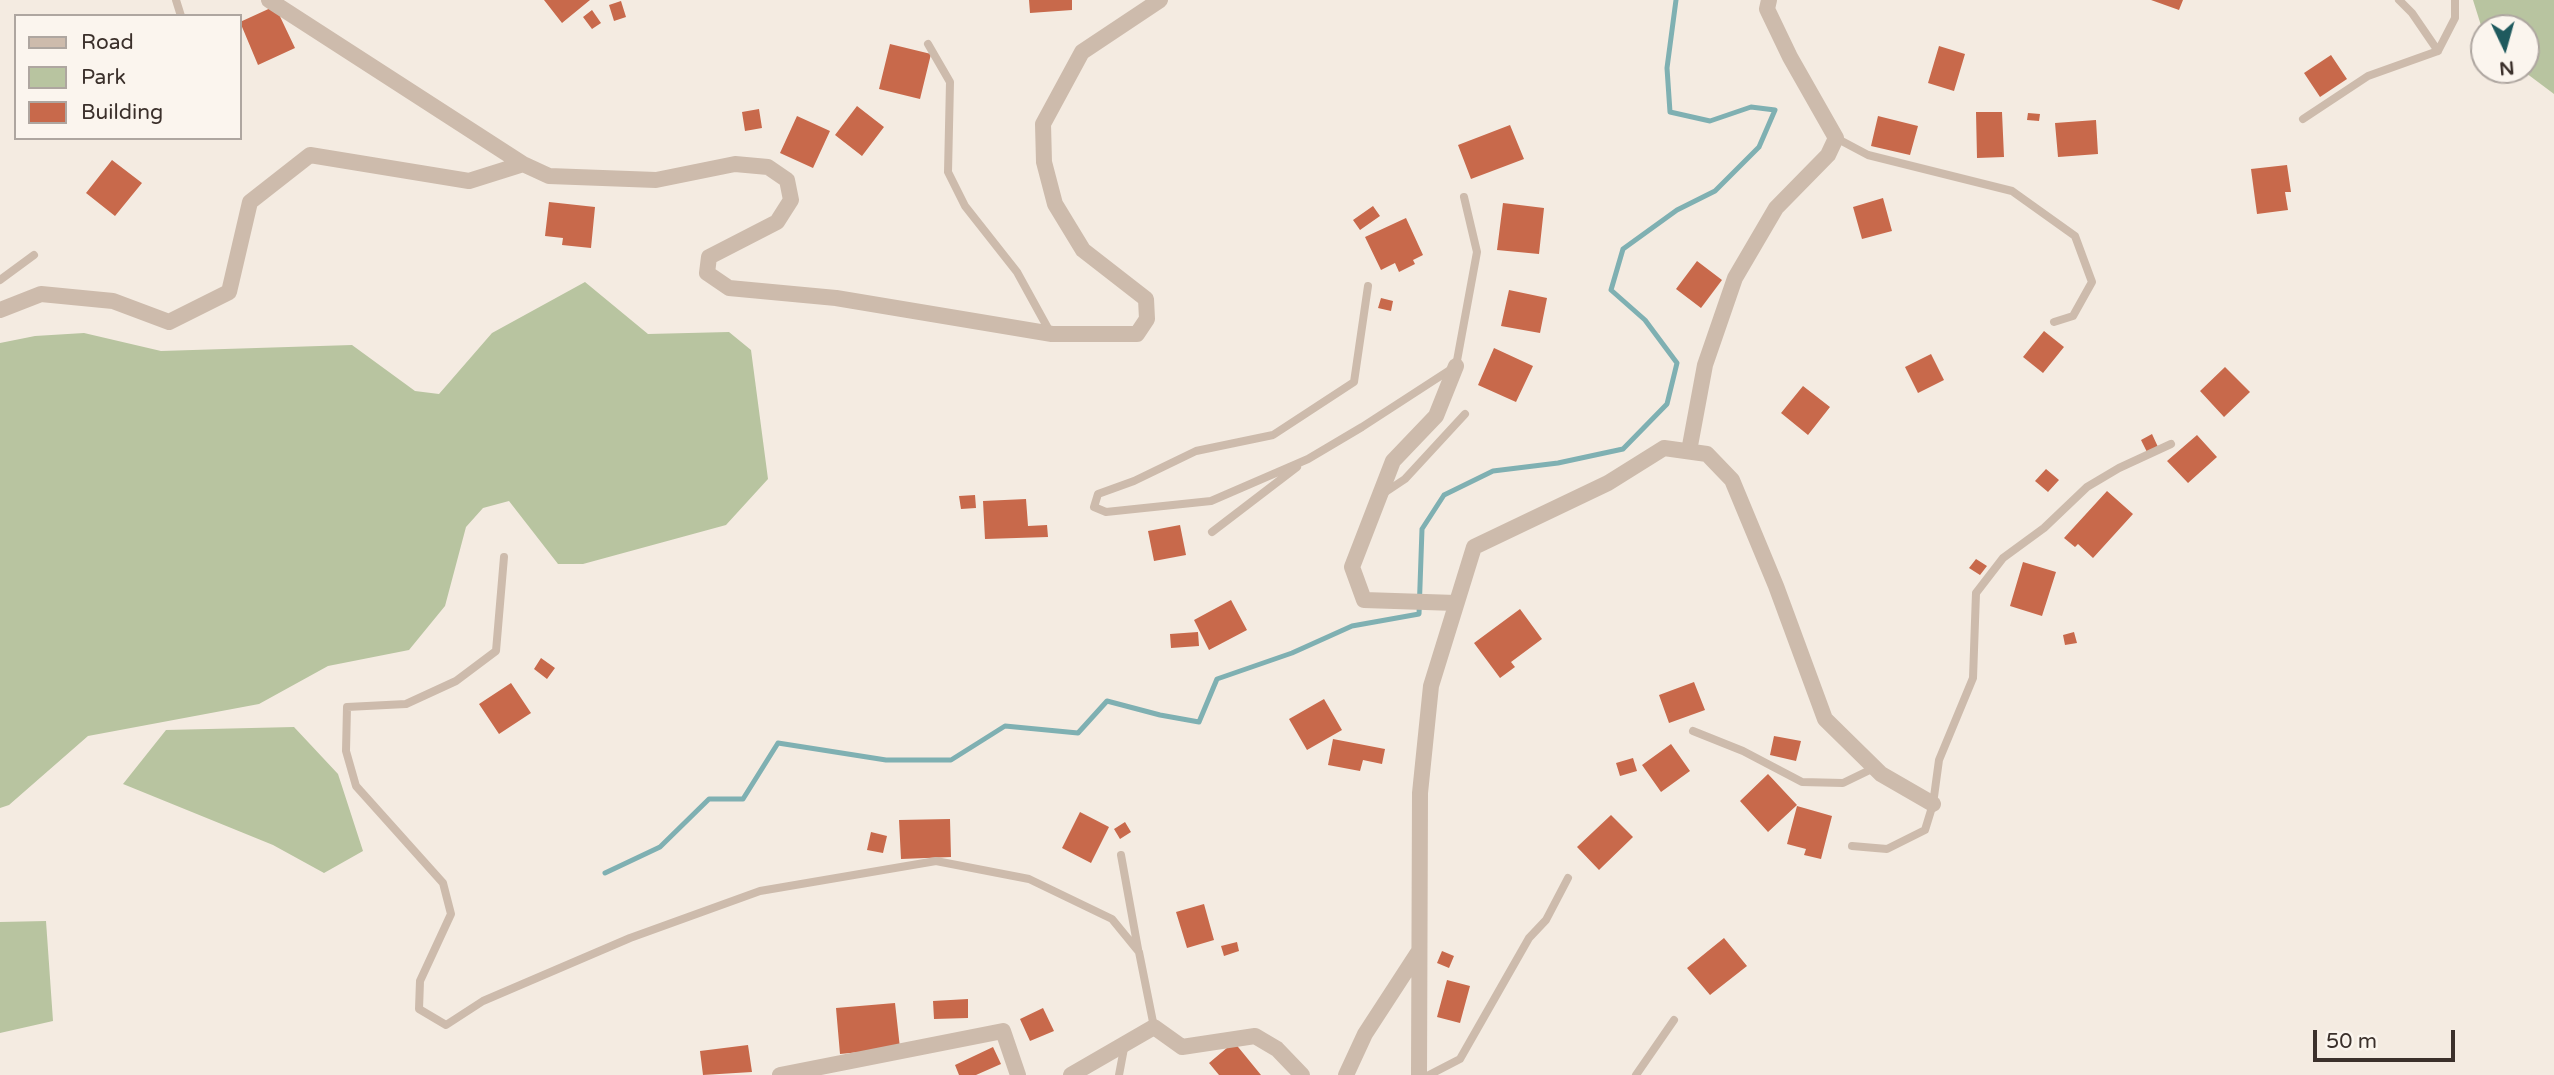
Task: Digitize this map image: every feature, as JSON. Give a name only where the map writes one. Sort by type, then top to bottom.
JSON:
[{"type":"street","points":[[269,0],[523,164],[549,176],[656,180],[735,164],[768,167],[787,180],[792,200],[777,222],[709,257],[707,273],[729,288],[836,298],[1052,334],[1137,334],[1147,319],[1146,299],[1083,250],[1055,205],[1044,162],[1043,124],[1082,52],[1160,0]]},
{"type":"street","points":[[1689,451],[1705,365],[1735,278],[1776,208],[1828,155],[1836,138],[1784,45],[1767,9],[1769,0]]},
{"type":"street","points":[[0,310],[41,295],[113,301],[169,322],[229,292],[250,202],[310,155],[469,181],[523,164]]},
{"type":"street","points":[[1456,366],[1436,416],[1393,461],[1352,567],[1364,600],[1457,603]]},
{"type":"street","points":[[1419,1075],[1421,780],[1431,686],[1474,547],[1608,483],[1664,448],[1707,454],[1732,480],[1776,586],[1825,719],[1881,774],[1933,804]]},
{"type":"street","points":[[1346,1075],[1365,1034],[1419,951]]},
{"type":"street","points":[[1071,1075],[1154,1027],[1182,1047],[1255,1036],[1277,1049],[1302,1075]]},
{"type":"street","points":[[780,1075],[1003,1031],[1018,1075]]},
{"type":"lane","points":[[2399,0],[2412,13],[2438,51]]},
{"type":"lane","points":[[2303,119],[2368,76],[2438,51],[2455,18],[2455,0]]},
{"type":"lane","points":[[928,44],[950,82],[948,172],[965,206],[1017,272],[1052,334]]},
{"type":"lane","points":[[1836,138],[1868,155],[2012,191],[2075,236],[2092,282],[2073,316],[2054,322]]},
{"type":"lane","points":[[1368,286],[1354,382],[1273,435],[1196,451],[1134,481],[1098,494],[1094,507],[1105,512],[1211,501],[1308,459],[1363,427],[1456,366],[1477,252],[1464,197]]},
{"type":"lane","points":[[0,280],[34,255]]},
{"type":"lane","points":[[1378,497],[1405,479],[1465,414]]},
{"type":"lane","points":[[1852,846],[1887,849],[1925,830],[1933,804],[1939,760],[1973,678],[1976,593],[2003,558],[2044,528],[2087,487],[2119,468],[2171,444]]},
{"type":"lane","points":[[1212,533],[1308,459]]},
{"type":"lane","points":[[504,557],[496,651],[456,681],[406,704],[347,707],[346,751],[356,786],[443,883],[451,914],[420,981],[419,1009],[446,1025],[483,1001],[631,938],[760,891],[936,861],[1029,878],[1112,919],[1139,952]]},
{"type":"lane","points":[[1693,731],[1743,751],[1802,782],[1843,783],[1876,767]]},
{"type":"lane","points":[[1121,855],[1154,1027]]},
{"type":"lane","points":[[1430,1075],[1460,1059],[1529,938],[1546,920],[1568,878]]},
{"type":"lane","points":[[1636,1075],[1674,1020]]},
{"type":"lane","points":[[1119,1075],[1125,1043]]},
{"type":"green space","points":[[2473,0],[2554,0],[2554,94],[2540,84],[2540,14],[2477,14]]},
{"type":"green space","points":[[585,282],[648,334],[729,332],[751,350],[768,479],[726,525],[583,564],[558,564],[509,501],[483,508],[466,527],[445,606],[409,650],[328,666],[259,704],[88,736],[9,805],[0,808],[0,343],[35,336],[84,333],[161,351],[352,345],[415,391],[439,394],[492,333]]},
{"type":"green space","points":[[294,727],[338,774],[363,851],[324,873],[273,845],[123,784],[166,730]]},
{"type":"green space","points":[[46,921],[53,1021],[0,1033],[0,922]]},
{"type":"building","points":[[544,0],[590,0],[562,23]]},
{"type":"building","points":[[1029,0],[1072,0],[1072,10],[1030,13]]},
{"type":"building","points":[[2151,0],[2183,0],[2179,10]]},
{"type":"building","points":[[621,1],[626,17],[614,21],[609,5]]},
{"type":"building","points":[[275,6],[295,48],[258,65],[242,21]]},
{"type":"building","points":[[592,10],[601,23],[592,29],[583,17]]},
{"type":"building","points":[[890,44],[931,54],[920,99],[879,89]]},
{"type":"building","points":[[1939,46],[1965,54],[1954,91],[1928,83]]},
{"type":"building","points":[[2331,55],[2347,79],[2320,97],[2304,73]]},
{"type":"building","points":[[857,106],[884,127],[862,156],[835,135]]},
{"type":"building","points":[[759,109],[762,128],[745,131],[742,112]]},
{"type":"building","points":[[1976,112],[2002,112],[2004,157],[1977,158]]},
{"type":"building","points":[[2028,113],[2040,114],[2039,121],[2027,120]]},
{"type":"building","points":[[797,116],[830,131],[813,168],[780,153]]},
{"type":"building","points":[[1878,116],[1918,126],[1910,155],[1871,146]]},
{"type":"building","points":[[2096,120],[2098,154],[2058,157],[2055,123]]},
{"type":"building","points":[[1510,125],[1524,159],[1471,179],[1458,145]]},
{"type":"building","points":[[112,160],[142,183],[115,216],[86,193]]},
{"type":"building","points":[[2287,165],[2291,192],[2285,192],[2288,210],[2257,214],[2251,169]]},
{"type":"building","points":[[1883,198],[1892,231],[1862,239],[1853,207]]},
{"type":"building","points":[[549,202],[595,207],[591,248],[562,245],[563,238],[545,236]]},
{"type":"building","points":[[1503,203],[1544,208],[1539,254],[1497,250]]},
{"type":"building","points":[[1373,206],[1380,216],[1360,230],[1353,220]]},
{"type":"building","points":[[1406,218],[1423,255],[1413,260],[1415,264],[1399,272],[1395,263],[1381,270],[1365,237]]},
{"type":"building","points":[[1697,261],[1722,280],[1701,308],[1676,289]]},
{"type":"building","points":[[1509,290],[1547,298],[1540,333],[1501,326]]},
{"type":"building","points":[[1381,298],[1393,301],[1391,311],[1378,308]]},
{"type":"building","points":[[2044,331],[2064,347],[2043,373],[2023,357]]},
{"type":"building","points":[[1494,348],[1533,366],[1516,402],[1478,385]]},
{"type":"building","points":[[1931,354],[1944,380],[1918,393],[1905,367]]},
{"type":"building","points":[[2225,367],[2250,392],[2224,417],[2200,391]]},
{"type":"building","points":[[1803,386],[1830,407],[1808,435],[1781,413]]},
{"type":"building","points":[[2152,434],[2158,447],[2147,452],[2141,440]]},
{"type":"building","points":[[2197,435],[2217,457],[2188,483],[2167,461]]},
{"type":"building","points":[[2046,469],[2059,480],[2048,492],[2035,481]]},
{"type":"building","points":[[2107,491],[2133,514],[2093,558],[2078,544],[2075,547],[2064,538]]},
{"type":"building","points":[[975,495],[976,508],[961,509],[959,496]]},
{"type":"building","points":[[1026,499],[1028,526],[1047,525],[1048,537],[985,539],[983,501]]},
{"type":"building","points":[[1180,525],[1186,555],[1154,561],[1148,531]]},
{"type":"building","points":[[1976,559],[1987,566],[1980,575],[1969,568]]},
{"type":"building","points":[[2023,562],[2056,572],[2042,616],[2010,606]]},
{"type":"building","points":[[1231,600],[1247,630],[1209,650],[1194,620]]},
{"type":"building","points":[[1520,609],[1542,639],[1511,662],[1515,667],[1500,678],[1474,643]]},
{"type":"building","points":[[1198,632],[1199,646],[1171,648],[1170,634]]},
{"type":"building","points":[[2074,632],[2077,643],[2065,645],[2063,635]]},
{"type":"building","points":[[541,658],[555,668],[547,679],[534,669]]},
{"type":"building","points":[[1694,682],[1705,710],[1669,723],[1659,695]]},
{"type":"building","points":[[511,683],[531,713],[499,734],[479,704]]},
{"type":"building","points":[[1324,699],[1342,730],[1307,750],[1289,719]]},
{"type":"building","points":[[1774,736],[1801,741],[1796,761],[1770,755]]},
{"type":"building","points":[[1333,739],[1385,749],[1382,764],[1363,760],[1360,771],[1328,765]]},
{"type":"building","points":[[1671,744],[1690,771],[1661,792],[1642,765]]},
{"type":"building","points":[[1633,758],[1637,771],[1620,776],[1616,763]]},
{"type":"building","points":[[1768,774],[1797,805],[1768,832],[1740,801]]},
{"type":"building","points":[[1797,806],[1832,816],[1821,859],[1804,855],[1806,849],[1787,844]]},
{"type":"building","points":[[1080,812],[1109,827],[1091,863],[1062,848]]},
{"type":"building","points":[[1611,815],[1633,837],[1599,870],[1577,847]]},
{"type":"building","points":[[950,819],[951,857],[901,859],[899,820]]},
{"type":"building","points":[[1125,822],[1131,832],[1120,839],[1114,829]]},
{"type":"building","points":[[871,832],[887,836],[883,853],[867,850]]},
{"type":"building","points":[[1204,904],[1214,940],[1187,948],[1176,912]]},
{"type":"building","points":[[1724,938],[1747,966],[1710,995],[1687,968]]},
{"type":"building","points":[[1237,942],[1239,951],[1224,956],[1221,946]]},
{"type":"building","points":[[1442,951],[1454,956],[1449,968],[1437,963]]},
{"type":"building","points":[[1447,980],[1470,986],[1460,1023],[1437,1017]]},
{"type":"building","points":[[968,999],[968,1018],[934,1019],[933,1001]]},
{"type":"building","points":[[895,1003],[900,1048],[840,1054],[836,1008]]},
{"type":"building","points":[[1043,1008],[1054,1031],[1030,1041],[1020,1019]]},
{"type":"building","points":[[1234,1042],[1261,1075],[1219,1075],[1209,1063]]},
{"type":"building","points":[[748,1045],[752,1072],[703,1075],[700,1051]]},
{"type":"building","points":[[993,1047],[1001,1064],[976,1075],[959,1075],[955,1065]]},
{"type":"waterway","points":[[605,873],[660,847],[709,799],[743,799],[778,743],[886,760],[951,760],[1005,726],[1078,733],[1107,701],[1199,722],[1217,679],[1292,653],[1352,626],[1419,614],[1422,529],[1444,495],[1493,471],[1558,463],[1623,449],[1667,404],[1677,363],[1645,320],[1611,290],[1623,249],[1677,210],[1715,191],[1759,147],[1775,110],[1751,107],[1710,121],[1670,112],[1667,68],[1676,0]]}]
